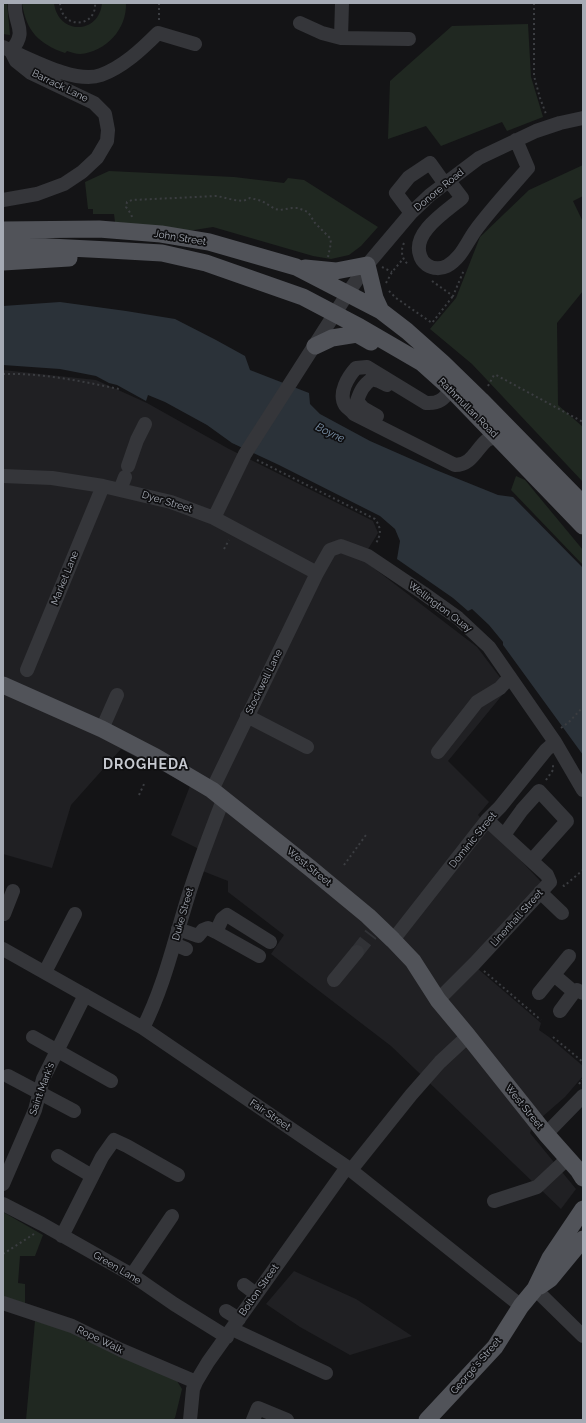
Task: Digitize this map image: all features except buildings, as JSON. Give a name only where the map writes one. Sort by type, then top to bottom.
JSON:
[{"type":"main road","name":"John Street","points":[[3,230],[99,229],[161,234],[209,242],[296,267],[348,294]]},
{"type":"main road","name":"John Street","points":[[3,247],[30,246],[162,253],[206,263],[253,278],[303,297],[336,313]]},
{"type":"main road","points":[[3,262],[96,256],[109,250]]},
{"type":"main road","points":[[296,267],[336,271],[374,266],[375,298],[381,312]]},
{"type":"main road","name":"Rathmullan Road","points":[[348,294],[381,312],[408,331],[443,363],[583,504]]},
{"type":"main road","name":"Rathmullan Road","points":[[336,313],[422,363],[451,389],[583,526]]},
{"type":"main road","points":[[315,346],[332,338],[357,334],[402,361],[422,363]]},
{"type":"main road","name":"West Street","points":[[3,685],[102,729],[156,757],[218,795],[310,868],[375,930],[393,940],[413,961],[438,1000],[583,1178]]},
{"type":"main road","name":"George's Street","points":[[427,1420],[495,1346],[521,1306],[534,1290],[550,1258],[583,1209]]},
{"type":"main road","name":"George's Street","points":[[534,1290],[550,1279],[583,1238]]},
{"type":"street","points":[[7,49],[19,42],[20,30],[14,9],[15,3]]},
{"type":"street","points":[[341,38],[342,3]]},
{"type":"street","points":[[300,23],[322,33],[341,38],[409,39]]},
{"type":"street","points":[[7,49],[68,74],[88,77],[101,75],[118,66],[141,49],[158,33],[195,44]]},
{"type":"street","name":"Barrack Lane","points":[[3,200],[37,194],[64,184],[82,172],[97,158],[107,141],[108,130],[104,114],[94,103],[32,73],[16,61],[7,49]]},
{"type":"street","name":"Donore Road","points":[[214,518],[237,476],[246,452],[296,374],[348,294],[374,266],[411,213],[447,182],[479,158],[516,140],[552,126],[583,118]]},
{"type":"street","points":[[411,213],[396,193],[409,177],[430,163],[462,198],[434,221],[420,238],[418,251],[421,260],[431,267],[438,269],[445,267],[456,260],[475,231],[528,168],[516,140]]},
{"type":"street","points":[[426,403],[366,367],[356,368],[349,375],[342,392],[345,405],[354,414],[455,465],[467,463],[488,440],[496,436]]},
{"type":"street","points":[[416,445],[398,428],[363,408],[358,401],[359,393],[362,388],[372,379],[379,381],[412,400],[434,404],[440,402],[451,389]]},
{"type":"street","points":[[124,477],[137,440],[145,424]]},
{"type":"street","name":"Dyer Street","points":[[3,476],[52,478],[104,486],[124,477],[171,502],[214,518],[317,573]]},
{"type":"street","name":"Market Lane","points":[[27,670],[104,486]]},
{"type":"street","name":"Wellington Quay","points":[[317,573],[330,550],[341,546],[368,556],[458,618],[489,647],[555,742],[583,790]]},
{"type":"street","name":"Stockwell Lane","points":[[218,795],[247,716],[317,573]]},
{"type":"street","points":[[438,752],[477,702],[500,688],[510,677]]},
{"type":"street","points":[[102,729],[117,695]]},
{"type":"street","points":[[247,716],[307,747]]},
{"type":"street","name":"Dominic Street","points":[[393,940],[487,820],[500,807],[546,750],[555,742]]},
{"type":"street","points":[[504,835],[522,810],[539,791],[567,821],[532,860]]},
{"type":"street","name":"Duke Street","points":[[143,1028],[161,992],[180,947],[178,929],[218,795]]},
{"type":"street","name":"Linenhall Street","points":[[438,1000],[475,963],[550,882],[548,875],[487,820]]},
{"type":"street","points":[[4,914],[13,891]]},
{"type":"street","points":[[540,892],[562,913]]},
{"type":"street","points":[[45,972],[75,914]]},
{"type":"street","points":[[216,932],[222,919],[227,915],[270,942]]},
{"type":"street","points":[[178,929],[198,936],[203,930],[208,928],[259,956]]},
{"type":"street","name":"Fair Street","points":[[3,949],[143,1028],[349,1169],[521,1306]]},
{"type":"street","points":[[334,980],[357,952]]},
{"type":"street","points":[[539,993],[569,956]]},
{"type":"street","points":[[554,975],[579,992],[560,1011]]},
{"type":"street","name":"Saint Mark's","points":[[3,1184],[35,1110],[43,1079],[85,995]]},
{"type":"street","name":"Bolton Street","points":[[190,1420],[193,1390],[196,1382],[208,1362],[256,1294],[349,1169],[435,1068],[468,1036]]},
{"type":"street","points":[[33,1037],[111,1081]]},
{"type":"street","points":[[8,1076],[74,1111]]},
{"type":"street","points":[[546,1134],[583,1096]]},
{"type":"street","points":[[62,1236],[102,1157],[114,1140],[178,1175]]},
{"type":"street","points":[[58,1156],[92,1176]]},
{"type":"street","points":[[494,1201],[537,1187],[568,1158]]},
{"type":"street","name":"Green Lane","points":[[3,1204],[42,1224],[132,1275],[174,1304],[232,1328]]},
{"type":"street","points":[[132,1275],[172,1216]]},
{"type":"street","points":[[244,1285],[256,1294]]},
{"type":"street","points":[[534,1290],[583,1336]]},
{"type":"street","name":"Rope Walk","points":[[3,1303],[72,1326],[128,1353],[196,1382]]},
{"type":"street","points":[[226,1311],[232,1328],[326,1373]]},
{"type":"street","points":[[253,1420],[258,1408],[286,1420]]},
{"type":"path","points":[[60,3],[61,11],[64,16],[68,20],[76,23],[84,22],[92,16],[95,3]]},
{"type":"path","points":[[158,33],[159,3]]},
{"type":"path","points":[[534,3],[534,76],[540,98],[552,126]]},
{"type":"path","points":[[129,219],[132,217],[126,207],[127,202],[141,198],[217,196],[234,200],[243,200],[250,198],[262,200],[275,209],[280,210],[298,208],[308,212],[315,223],[330,238],[331,243],[326,270]]},
{"type":"path","points":[[406,239],[402,246],[403,258],[410,266]]},
{"type":"path","points":[[403,258],[392,272],[386,283],[391,294],[432,324],[453,296],[465,269]]},
{"type":"path","points":[[374,266],[392,272]]},
{"type":"path","points":[[427,278],[453,296]]},
{"type":"path","points":[[3,374],[64,378],[119,389]]},
{"type":"path","points":[[489,384],[494,375],[496,375],[583,422]]},
{"type":"path","points":[[246,452],[375,519],[380,526],[380,536],[368,556]]},
{"type":"path","points":[[569,722],[583,706]]},
{"type":"path","points":[[139,794],[145,782]]},
{"type":"path","points":[[344,865],[366,835]]},
{"type":"path","points":[[550,882],[564,886],[583,870]]},
{"type":"path","points":[[475,963],[541,1020]]},
{"type":"path","points":[[553,1037],[583,1062]]},
{"type":"path","points":[[3,1254],[36,1232],[42,1224]]},
{"type":"shaded area","points":[[3,3],[7,3],[10,35],[3,34]]},
{"type":"shaded area","points":[[22,3],[54,3],[57,14],[63,21],[70,26],[78,27],[87,26],[94,21],[99,14],[102,3],[126,3],[123,22],[113,38],[98,49],[80,54],[67,51],[65,53],[41,41],[35,35],[27,21]]},
{"type":"shaded area","points":[[528,24],[531,77],[543,117],[507,131],[502,122],[441,146],[426,126],[388,139],[390,81],[452,26]]},
{"type":"shaded area","points":[[583,165],[583,196],[573,201],[583,222],[583,291],[557,323],[558,405],[583,427],[583,482],[472,364],[430,329],[456,298],[480,237],[529,190]]},
{"type":"shaded area","points":[[109,171],[234,177],[284,183],[288,178],[304,180],[378,227],[361,246],[349,255],[331,259],[313,256],[213,227],[188,231],[115,222],[114,214],[93,214],[93,209],[88,209],[85,182]]},
{"type":"shaded area","points":[[3,370],[96,380],[147,403],[229,449],[373,521],[378,533],[362,559],[477,647],[508,688],[448,761],[489,802],[478,815],[543,884],[470,962],[541,1023],[539,1030],[583,1066],[583,1076],[565,1097],[534,1124],[530,1133],[576,1189],[561,1209],[391,1046],[271,954],[284,935],[228,892],[228,881],[200,870],[205,852],[171,835],[190,786],[121,749],[71,805],[52,868],[3,854]]},
{"type":"shaded area","points":[[516,476],[525,480],[583,550],[583,565],[511,490]]},
{"type":"shaded area","points":[[3,1212],[43,1235],[35,1256],[20,1256],[18,1283],[25,1284],[25,1306],[3,1301]]},
{"type":"shaded area","points":[[294,1271],[356,1299],[412,1336],[350,1355],[300,1327],[266,1304]]},
{"type":"shaded area","points":[[35,1321],[70,1331],[177,1381],[182,1389],[175,1418],[172,1420],[26,1420]]},
{"type":"water","name":"Boyne","points":[[60,302],[175,319],[245,356],[250,370],[309,393],[310,404],[320,414],[370,441],[498,495],[513,497],[583,568],[583,755],[503,645],[503,642],[489,625],[472,609],[468,611],[453,598],[397,559],[400,541],[395,529],[380,516],[232,443],[207,425],[165,402],[148,395],[146,401],[117,385],[109,383],[96,376],[60,369],[3,365],[3,306]]},
{"type":"tunnel","points":[[357,952],[371,934]]},
{"type":"district","name":"DROGHEDA","points":[[146,765]]}]
